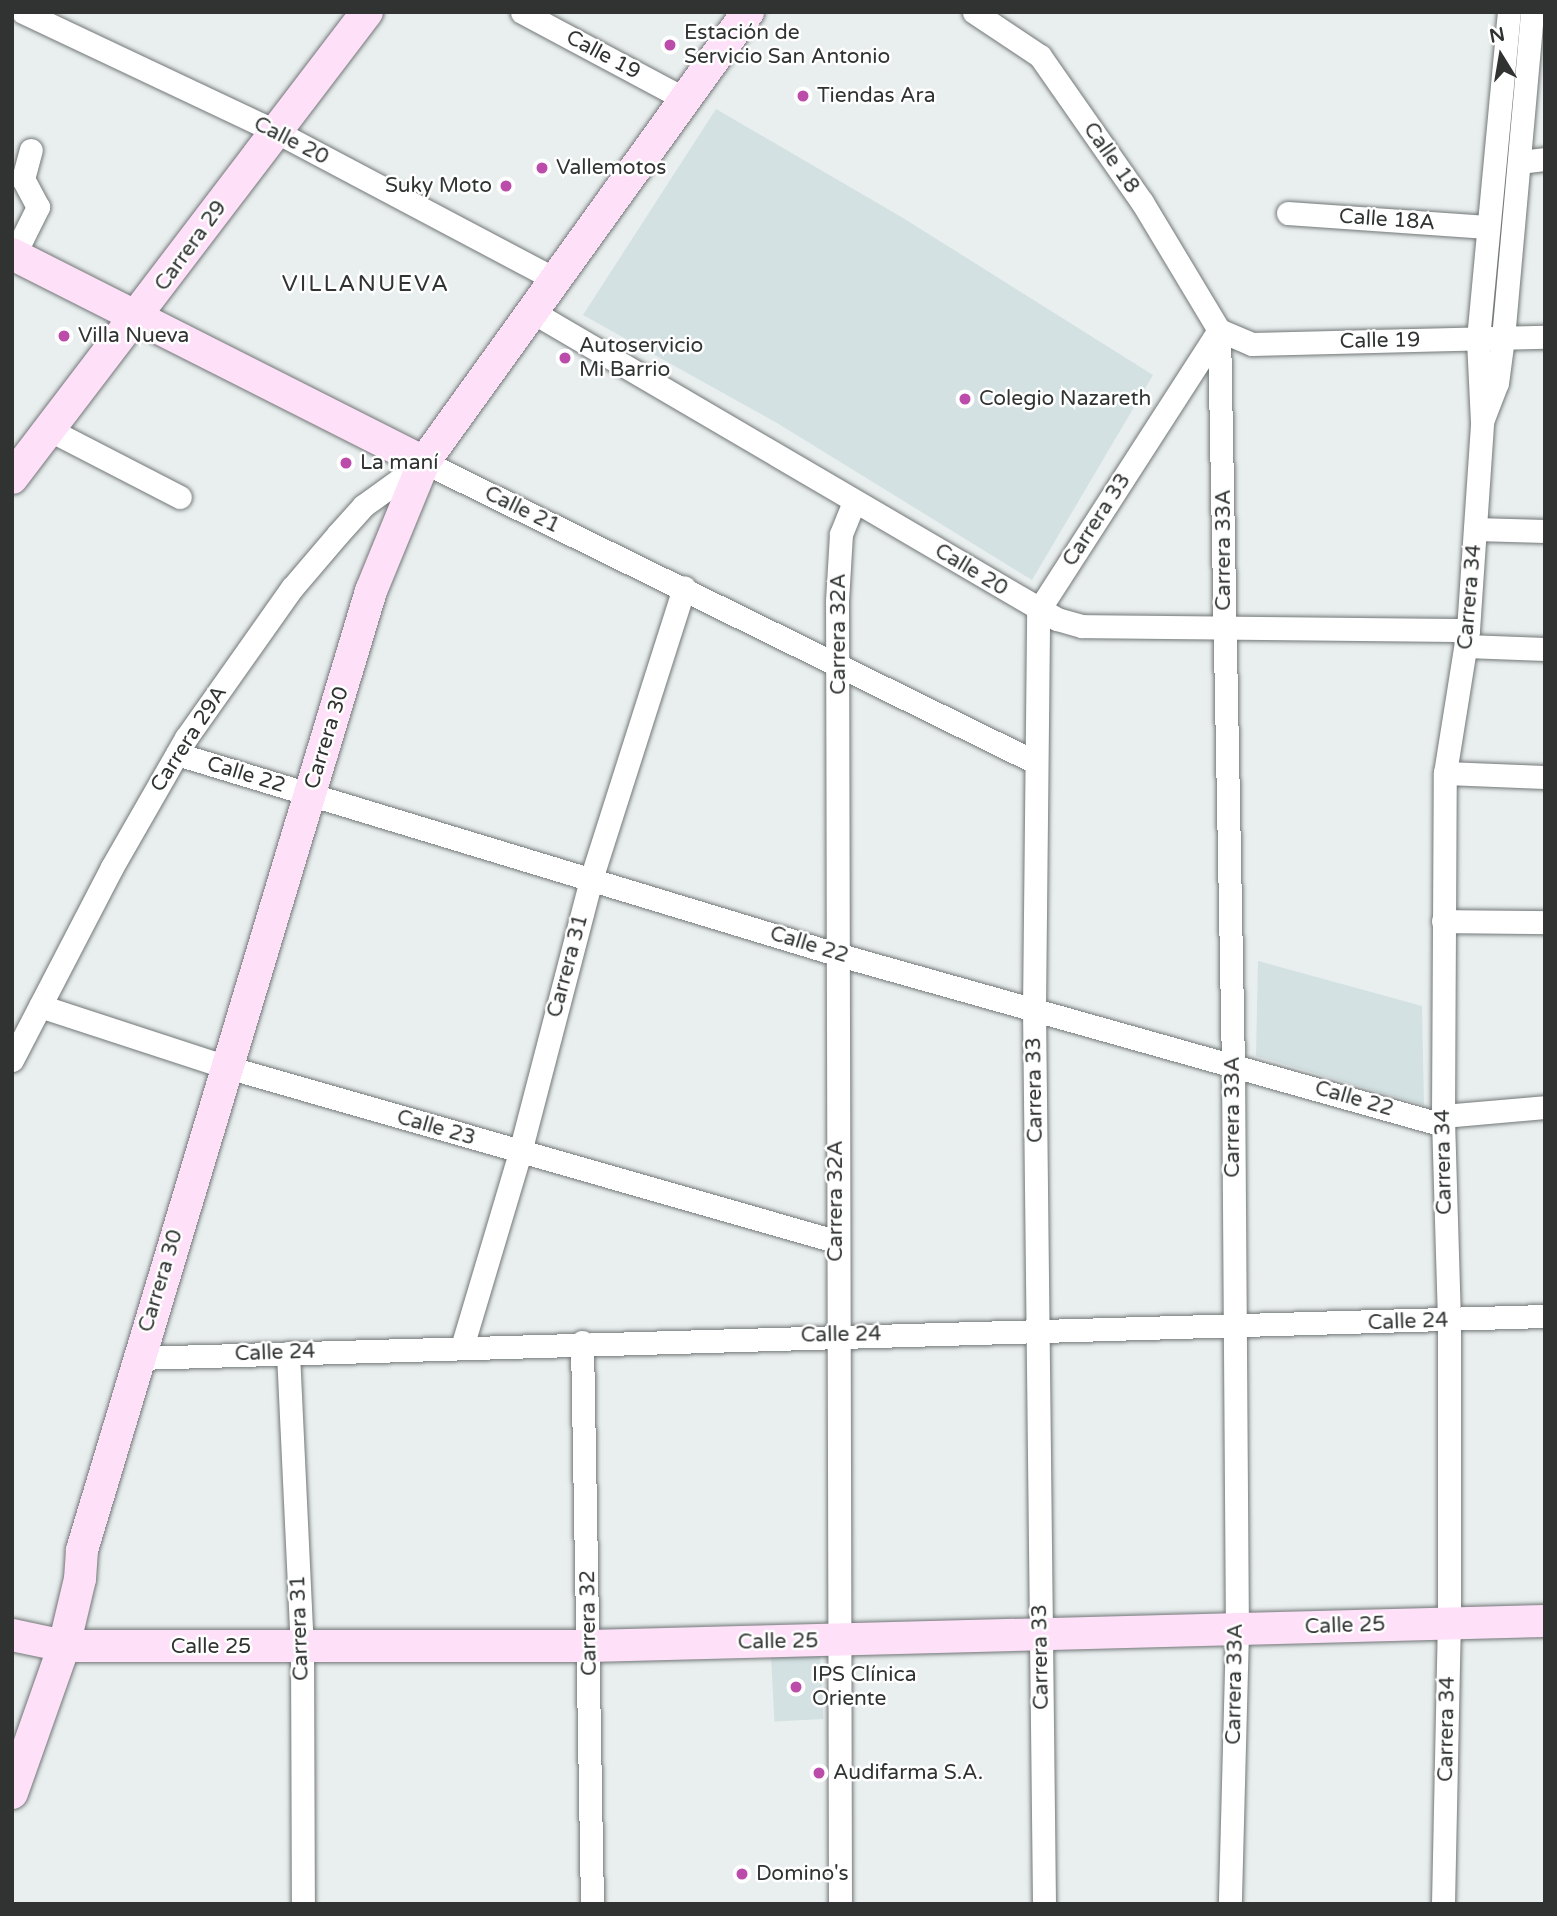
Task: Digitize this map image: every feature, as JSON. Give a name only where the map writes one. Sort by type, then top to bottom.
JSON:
[{"type":"main road","name":"Carrera 29","points":[[12,478],[137,319],[275,131],[367,12]]},
{"type":"main road","name":"Carrera 30","points":[[12,1728],[54,1644],[80,1579],[82,1550],[138,1357],[371,591],[424,462],[748,12]]},
{"type":"main road","name":"Calle 21","points":[[13,255],[424,462]]},
{"type":"main road","name":"Calle 25","points":[[12,1635],[54,1644],[590,1646],[1041,1637],[1545,1621]]},
{"type":"main road","name":"Carrera 30","points":[[12,1793],[54,1644]]},
{"type":"street","name":"Calle 19","points":[[522,12],[685,99]]},
{"type":"street","name":"Calle 18","points":[[974,12],[1040,57],[1142,202],[1219,330]]},
{"type":"street","name":"Carrera 34","points":[[1443,1904],[1449,1622],[1449,1321],[1443,1121],[1445,773],[1467,638],[1482,422],[1478,339],[1509,12]]},
{"type":"street","name":"Carrera 34","points":[[1482,422],[1497,383],[1503,338],[1532,12]]},
{"type":"street","name":"Calle 20","points":[[35,15],[275,131],[554,279]]},
{"type":"street","points":[[13,255],[38,207],[23,179],[31,150]]},
{"type":"street","points":[[1520,162],[1545,159]]},
{"type":"street","name":"Calle 18A","points":[[1288,213],[1487,227]]},
{"type":"street","name":"Calle 20","points":[[531,311],[1038,611],[1082,626],[1224,625],[1467,638],[1545,649]]},
{"type":"street","name":"Calle 19","points":[[1219,330],[1252,344],[1545,337]]},
{"type":"street","name":"Carrera 33","points":[[1044,1904],[1034,1010],[1033,761],[1038,611],[1219,330]]},
{"type":"street","name":"Carrera 33A","points":[[1219,330],[1233,1064],[1237,1631],[1230,1904]]},
{"type":"street","points":[[50,430],[180,497]]},
{"type":"street","name":"Calle 21","points":[[424,462],[684,587],[839,670],[1033,761]]},
{"type":"street","name":"Carrera 29A","points":[[12,1060],[177,754],[315,561],[363,506],[424,462]]},
{"type":"street","name":"Carrera 32A","points":[[840,1904],[835,1241],[839,670],[837,601],[841,534],[854,500]]},
{"type":"street","points":[[1475,529],[1545,531]]},
{"type":"street","name":"Carrera 31","points":[[462,1347],[520,1153],[592,876],[684,587]]},
{"type":"street","name":"Calle 22","points":[[177,754],[310,796],[592,876],[836,954],[1443,1121],[1545,1107]]},
{"type":"street","points":[[1445,773],[1545,777]]},
{"type":"street","points":[[1443,921],[1545,922]]},
{"type":"street","name":"Calle 23","points":[[40,1006],[227,1067],[835,1241]]},
{"type":"street","name":"Calle 24","points":[[138,1357],[837,1335],[1234,1328],[1545,1316]]},
{"type":"street","name":"Carrera 32","points":[[582,1342],[590,1646],[592,1904]]},
{"type":"street","name":"Carrera 31","points":[[288,1353],[302,1647],[303,1904]]},
{"type":"shaded area","points":[[716,109],[903,218],[1153,375],[1032,580],[777,423],[583,315]]},
{"type":"shaded area","points":[[1258,961],[1422,1006],[1424,1105],[1256,1056]]},
{"type":"shaded area","name":"IPS Clínica Oriente","points":[[820,1654],[823,1719],[774,1721],[771,1657]]},
{"type":"place","name":"Estación de Servicio San Antonio","points":[[670,45]]},
{"type":"place","name":"Tiendas Ara","points":[[803,96]]},
{"type":"place","name":"Vallemotos","points":[[542,168]]},
{"type":"place","name":"Suky Moto","points":[[506,186]]},
{"type":"place","name":"Villa Nueva","points":[[64,336]]},
{"type":"place","name":"Autoservicio Mi Barrio","points":[[565,358]]},
{"type":"place","name":"Colegio Nazareth","points":[[965,399]]},
{"type":"place","name":"La maní","points":[[346,463]]},
{"type":"place","name":"IPS Clínica Oriente","points":[[796,1687]]},
{"type":"place","name":"Audifarma S.A.","points":[[819,1773]]},
{"type":"place","name":"Domino's","points":[[742,1874]]},
{"type":"district","name":"VILLANUEVA","points":[[366,284]]}]
